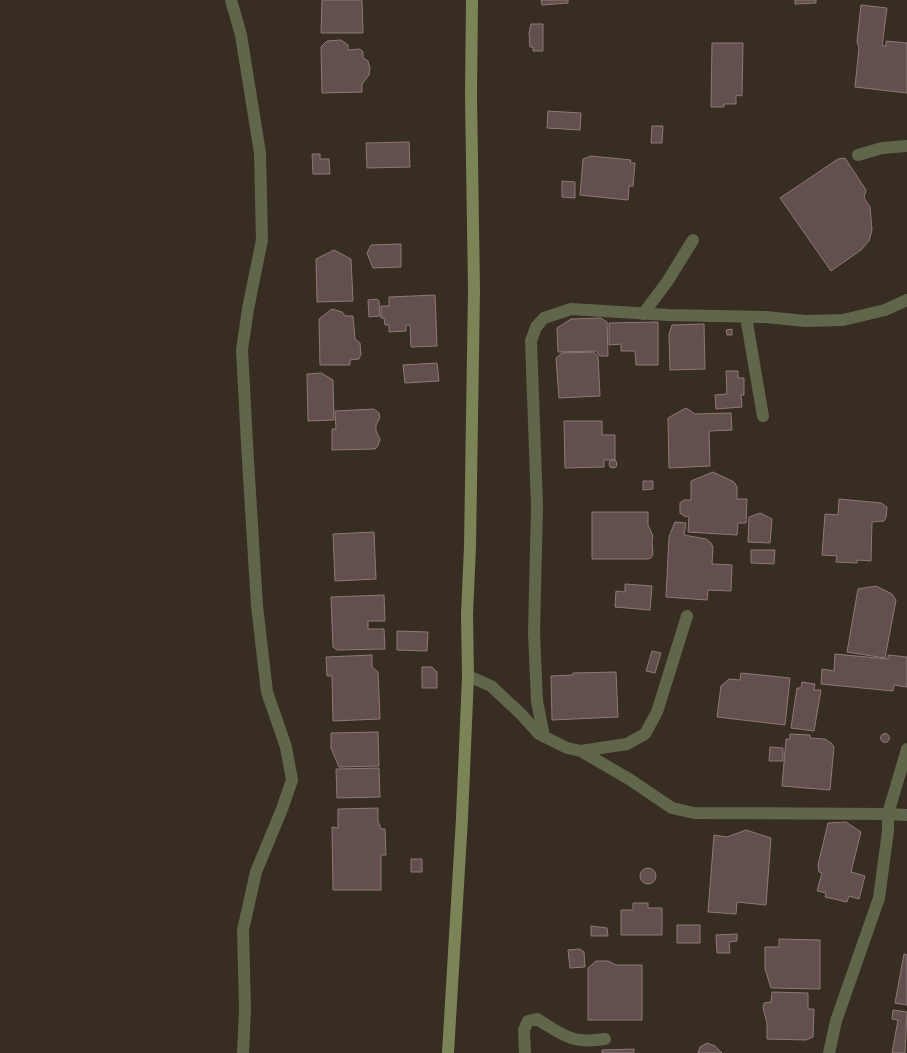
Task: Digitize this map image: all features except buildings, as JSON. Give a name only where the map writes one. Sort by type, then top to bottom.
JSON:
[{"type":"main road","points":[[448,1053],[462,818],[468,676],[467,614],[470,547],[474,290],[471,96],[472,0]]},
{"type":"street","points":[[231,0],[241,35],[260,153],[262,240],[242,350],[257,606],[267,692],[286,747],[292,780],[256,872],[243,930],[245,1010],[243,1053]]},
{"type":"street","points":[[858,155],[882,148],[907,146]]},
{"type":"street","points":[[644,314],[694,240]]},
{"type":"street","points":[[544,736],[537,701],[534,633],[537,506],[531,341],[536,327],[544,318],[571,309],[805,321],[843,320],[885,310],[907,300]]},
{"type":"street","points":[[746,317],[763,416]]},
{"type":"street","points":[[581,751],[627,744],[645,734],[657,712],[687,616]]},
{"type":"street","points":[[468,676],[490,686],[520,713],[539,734],[567,748],[581,751],[629,779],[672,808],[694,813],[907,815]]},
{"type":"street","points":[[829,1053],[836,1021],[878,898],[888,831],[888,814],[907,749]]},
{"type":"street","points":[[525,1053],[524,1030],[528,1021],[532,1019],[572,1040],[605,1039]]}]
